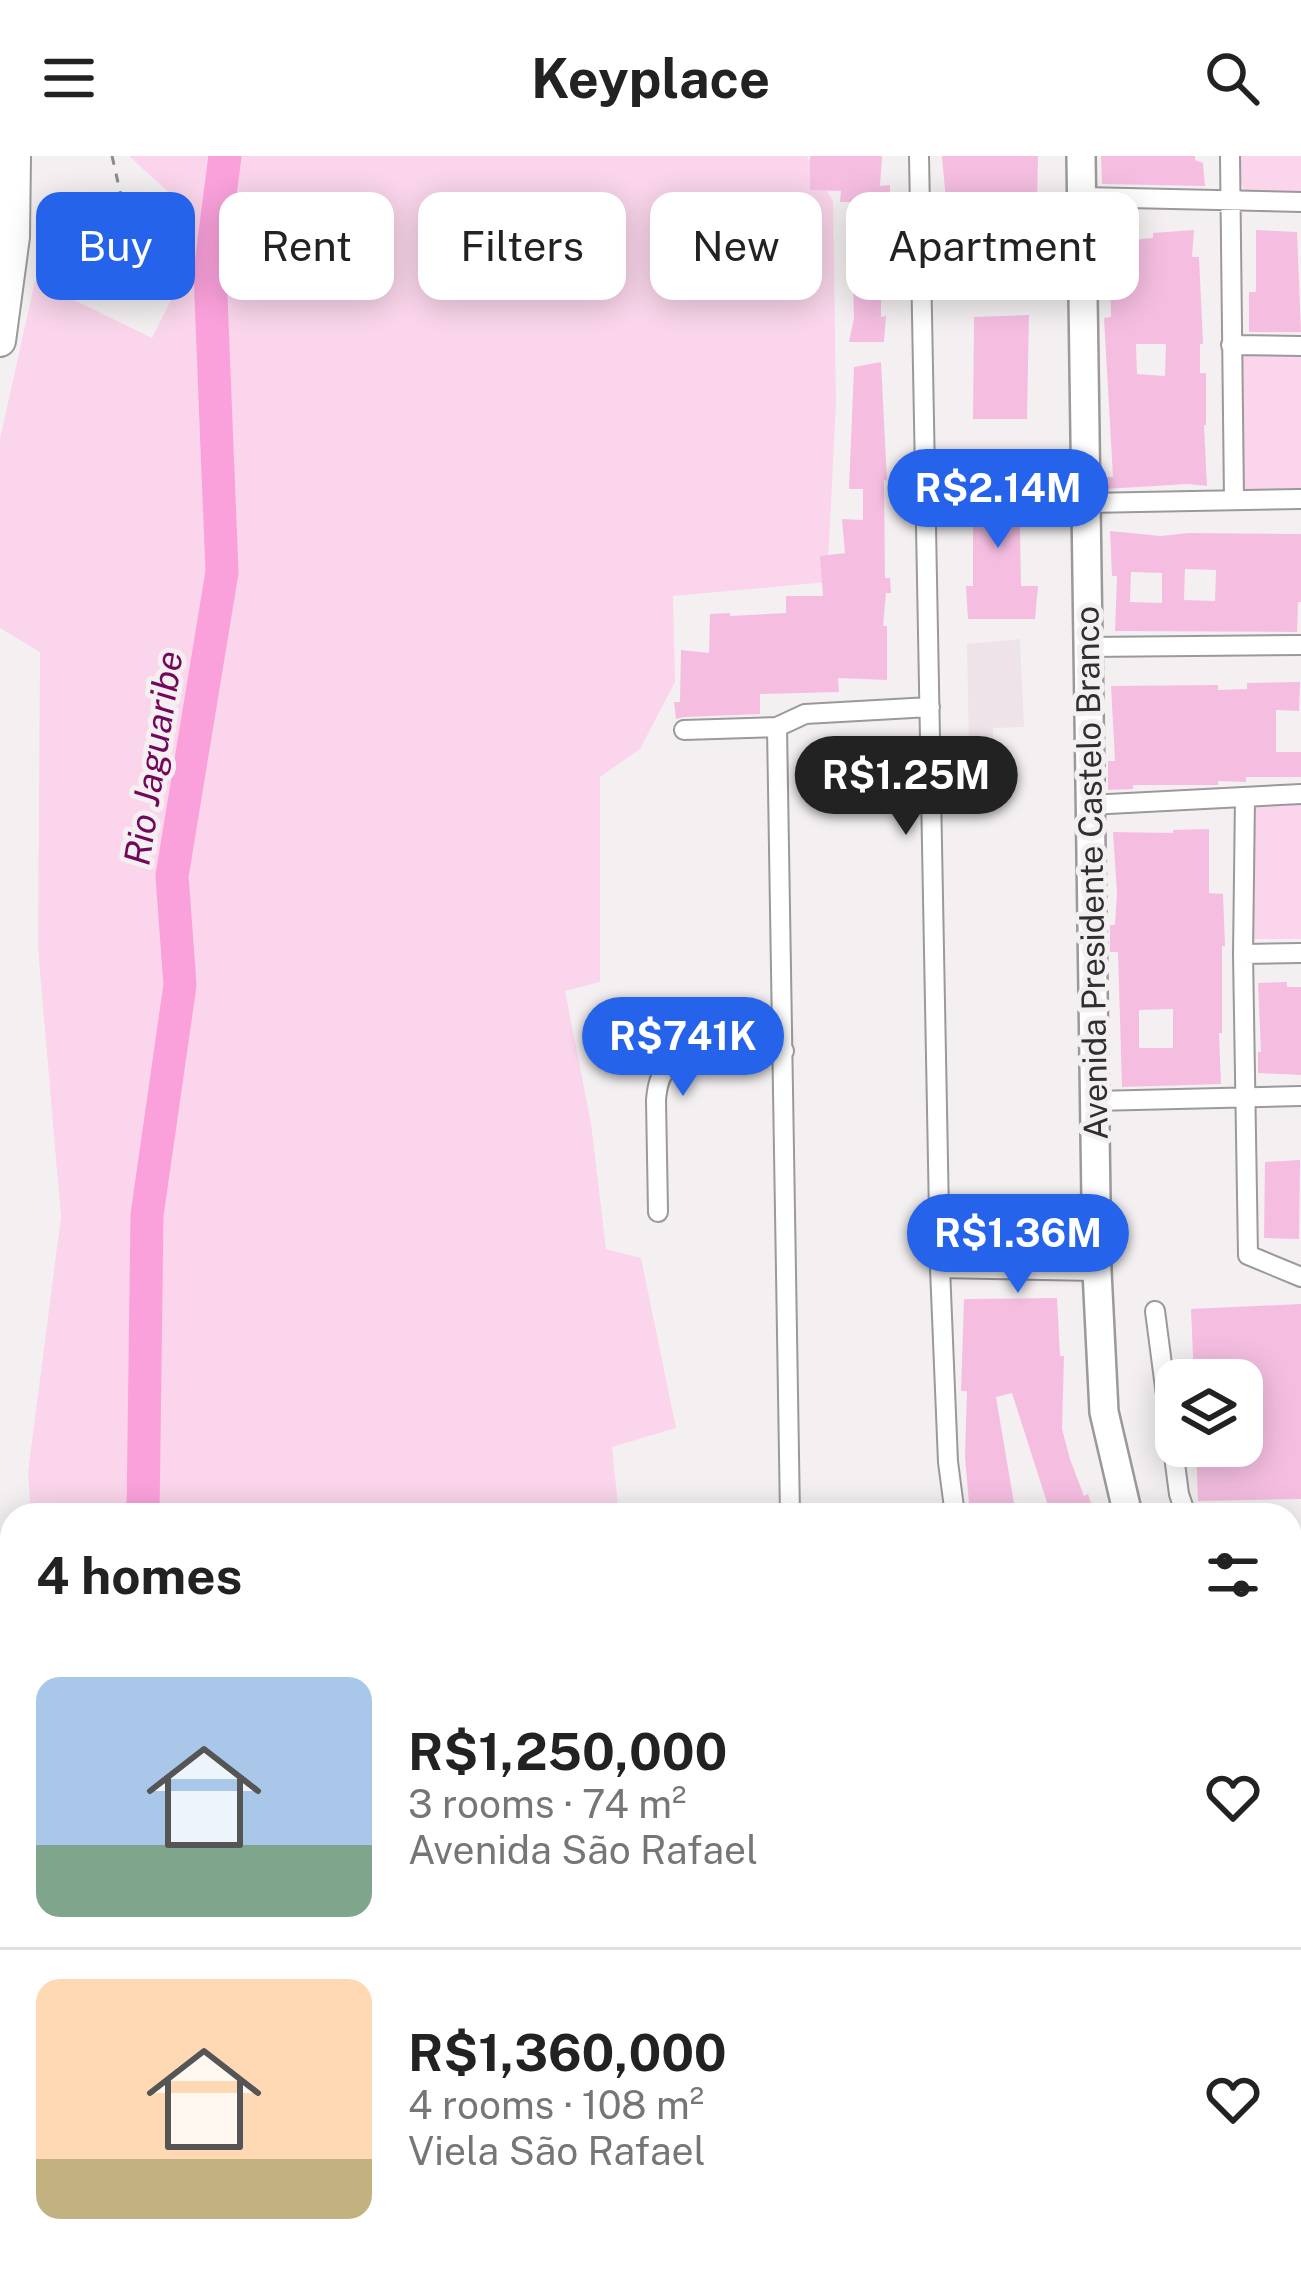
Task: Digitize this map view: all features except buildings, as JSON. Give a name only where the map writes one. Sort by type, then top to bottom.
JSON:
[{"type":"main road","points":[[0,340],[14,237],[15,156]]},
{"type":"main road","name":"Avenida Presidente Castelo Branco","points":[[1081,156],[1083,192]]},
{"type":"main road","name":"Avenida Presidente Castelo Branco","points":[[1084,300],[1097,1271],[1104,1412],[1125,1503]]},
{"type":"street","points":[[919,156],[940,1268],[953,1503]]},
{"type":"street","points":[[1230,156],[1234,500]]},
{"type":"street","points":[[1139,199],[1301,202]]},
{"type":"street","points":[[1231,345],[1301,346]]},
{"type":"street","points":[[1087,503],[1301,499]]},
{"type":"street","points":[[1087,647],[1301,646]]},
{"type":"street","points":[[684,730],[777,728],[805,714],[931,706]]},
{"type":"street","points":[[777,728],[790,1503]]},
{"type":"street","points":[[1089,805],[1301,794]]},
{"type":"street","points":[[1245,797],[1248,1256],[1301,1277]]},
{"type":"street","points":[[1243,954],[1301,953]]},
{"type":"street","points":[[658,1212],[656,1100],[664,1072],[681,1060],[784,1051]]},
{"type":"street","points":[[1094,1101],[1301,1096]]},
{"type":"street","points":[[940,1268],[1097,1271]]},
{"type":"street","points":[[1155,1311],[1182,1503]]},
{"type":"path","points":[[112,156],[120,192]]},
{"type":"path","points":[[14,237],[36,237]]},
{"type":"shaded area","points":[[129,156],[807,156],[833,201],[836,404],[827,582],[673,596],[675,682],[640,749],[600,777],[600,982],[565,991],[591,1123],[606,1249],[641,1258],[676,1428],[612,1447],[618,1503],[30,1503],[28,1472],[61,1217],[38,948],[40,652],[0,628],[0,439],[35,281],[36,300],[74,300],[152,338],[171,300],[195,300],[195,192],[168,192]]},
{"type":"shaded area","points":[[1241,156],[1301,156],[1301,192],[1245,193]]},
{"type":"shaded area","points":[[1241,355],[1301,355],[1301,498],[1240,496]]},
{"type":"shaded area","points":[[1020,639],[1024,727],[993,728],[993,750],[969,751],[967,644]]},
{"type":"shaded area","points":[[1301,802],[1301,939],[1254,939],[1253,803]]},
{"type":"waterway","name":"Rio Jaguaribe","points":[[143,1503],[147,1215],[180,985],[172,876],[222,572],[210,272],[225,156]]}]
